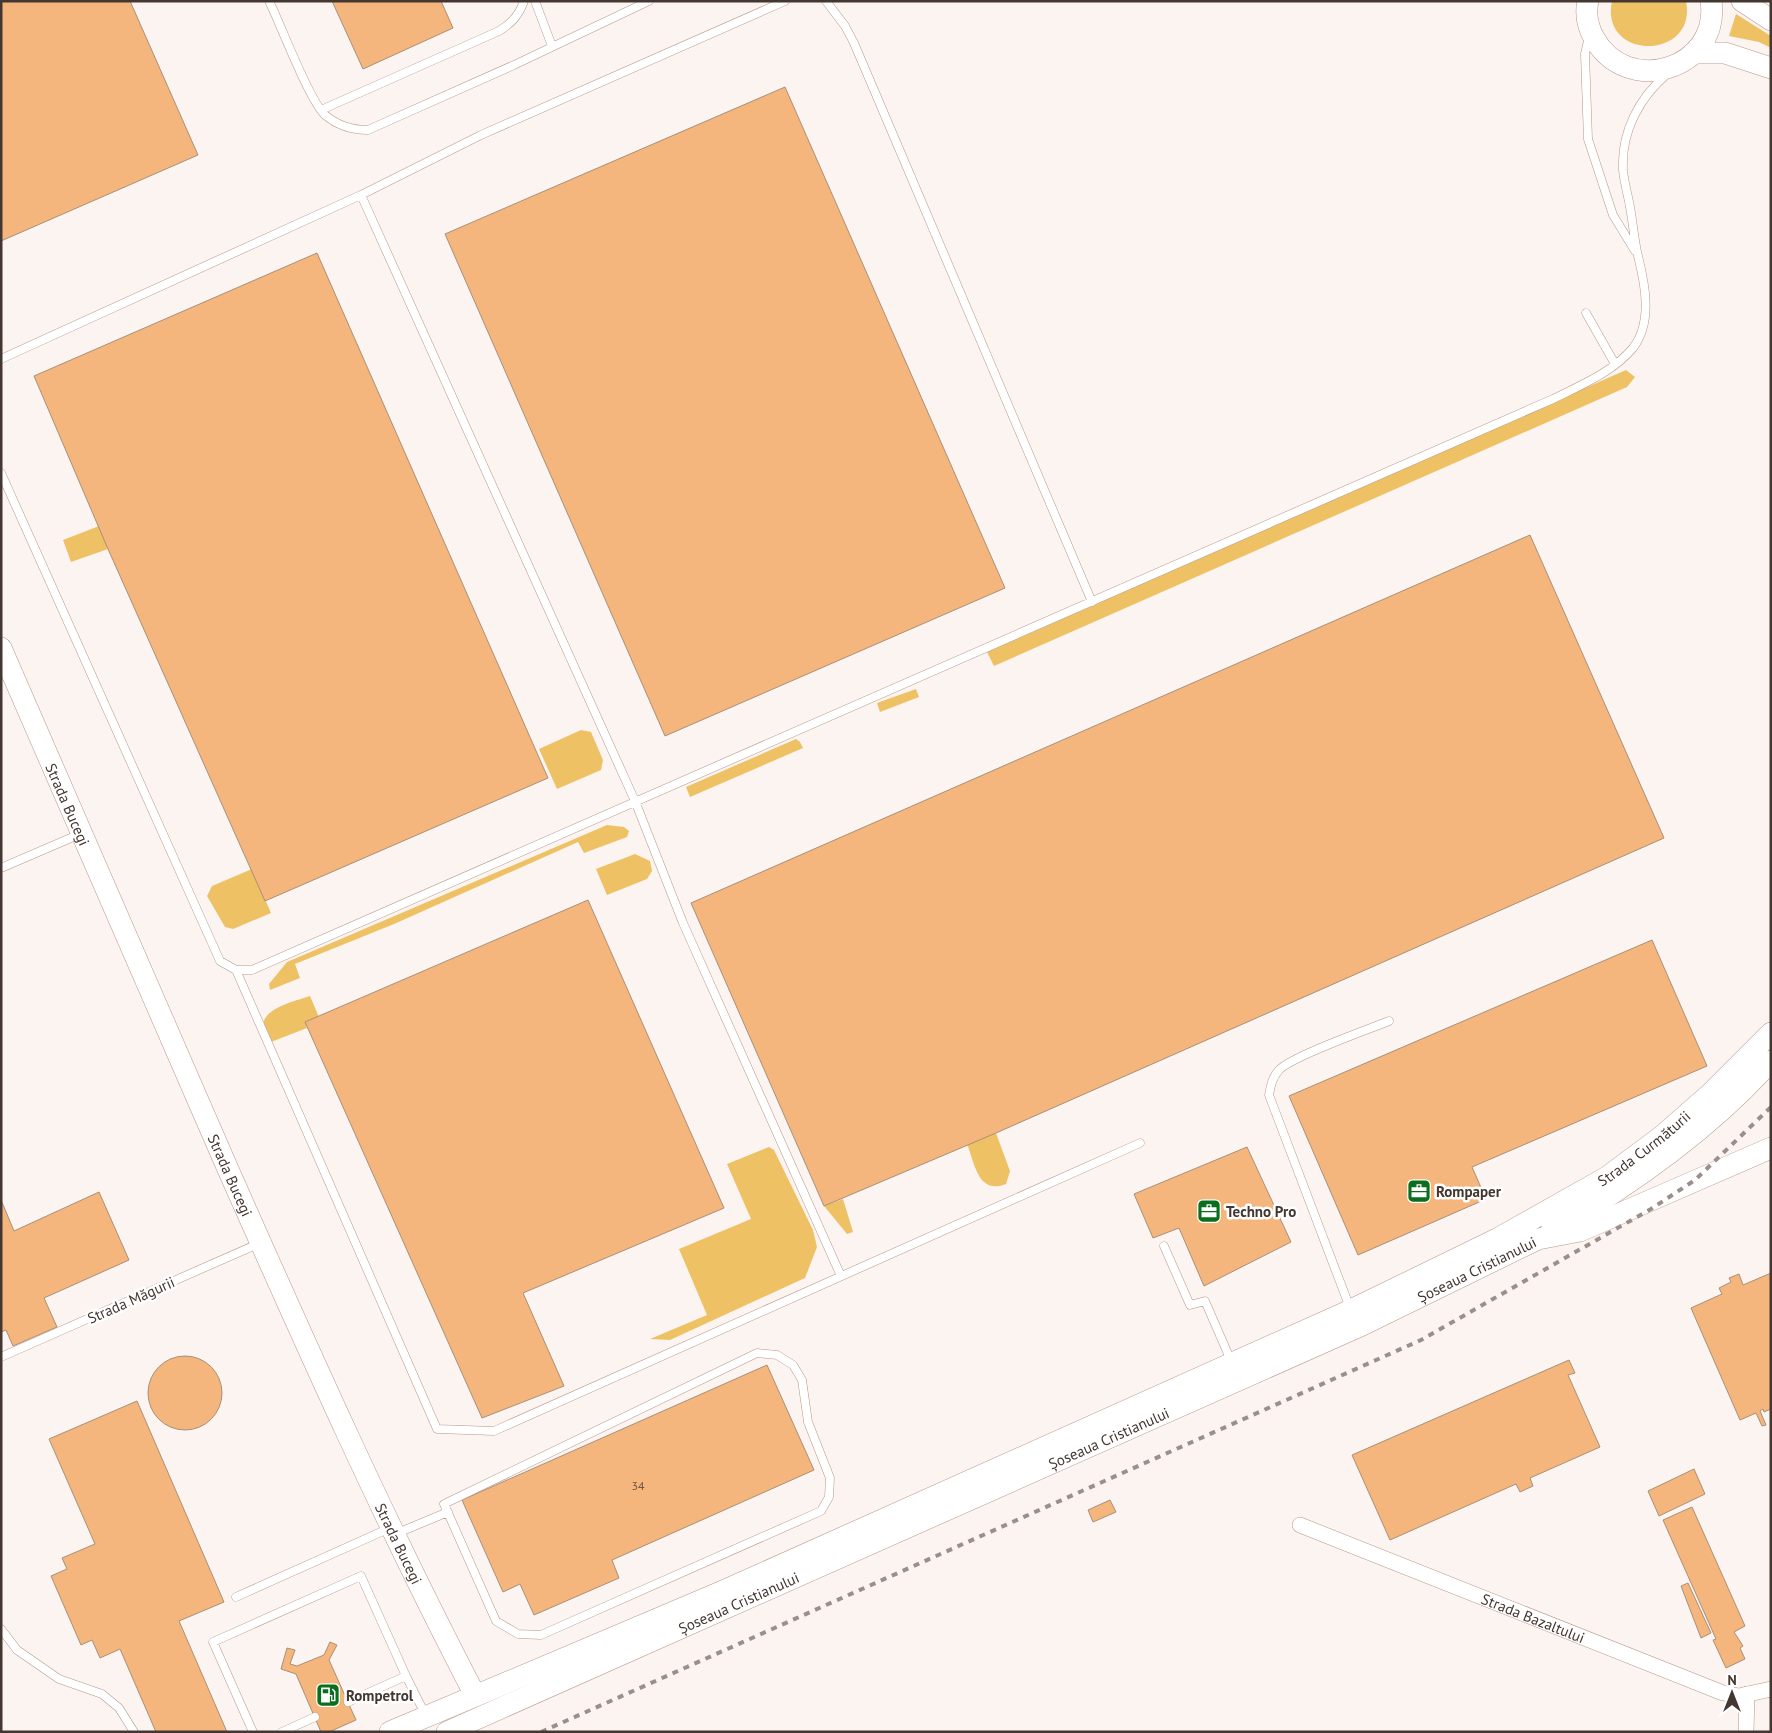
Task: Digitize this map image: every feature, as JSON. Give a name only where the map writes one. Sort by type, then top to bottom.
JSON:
[{"type":"main road","points":[[1588,1],[1586,9],[1590,30],[1600,48],[1616,62],[1629,68],[1657,71],[1677,65],[1694,53],[1705,38],[1711,22],[1711,1]]},
{"type":"main road","points":[[1742,1],[1771,20]]},
{"type":"main road","points":[[1694,53],[1725,53],[1771,68]]},
{"type":"main road","name":"Strada Bucegi","points":[[1,648],[80,834],[261,1243],[392,1532],[475,1695]]},
{"type":"main road","name":"Strada Curmăturii","points":[[1498,1238],[1554,1209],[1607,1177],[1662,1136],[1710,1094],[1771,1033]]},
{"type":"main road","name":"Strada Curmăturii","points":[[1538,1239],[1606,1200],[1656,1164],[1728,1103],[1771,1060]]},
{"type":"main road","name":"Șoseaua Cristianului","points":[[447,1732],[1358,1327],[1538,1239],[1580,1231],[1771,1148]]},
{"type":"main road","name":"Șoseaua Cristianului","points":[[390,1732],[422,1724],[475,1695],[658,1620],[1351,1310],[1498,1238]]},
{"type":"street","name":"Strada Bazaltului","points":[[1300,1525],[1709,1687],[1739,1696],[1771,1689]]},
{"type":"street","points":[[1746,1732],[1747,1694]]},
{"type":"lane","points":[[269,1],[313,98],[325,115],[354,130],[368,130],[514,65],[649,1]]},
{"type":"lane","points":[[321,110],[499,32],[511,24],[520,13],[524,1]]},
{"type":"lane","points":[[535,1],[552,46]]},
{"type":"lane","points":[[1,359],[361,195],[481,136],[785,1]]},
{"type":"lane","points":[[826,1],[845,26],[854,43],[1092,602]]},
{"type":"lane","points":[[1590,30],[1585,54],[1588,139],[1613,215],[1638,255]]},
{"type":"lane","points":[[1,473],[220,960],[236,970],[252,970],[1553,399],[1597,377],[1634,346],[1641,332],[1644,317],[1644,276],[1638,255],[1623,171],[1626,135],[1639,105],[1653,86],[1677,65]]},
{"type":"lane","points":[[361,195],[635,801],[683,923],[841,1276]]},
{"type":"lane","points":[[1586,313],[1614,364]]},
{"type":"lane","points":[[1,868],[80,834]]},
{"type":"lane","points":[[236,970],[437,1429],[494,1431],[1140,1143]]},
{"type":"lane","points":[[1351,1310],[1269,1095],[1272,1079],[1280,1068],[1389,1021]]},
{"type":"lane","name":"Strada Măgurii","points":[[1,1357],[261,1243]]},
{"type":"lane","points":[[1164,1246],[1190,1305],[1205,1301],[1232,1363]]},
{"type":"lane","points":[[758,1354],[777,1355],[793,1365],[802,1380],[808,1422],[830,1478],[829,1497],[820,1512],[541,1636],[518,1634],[496,1620],[448,1512],[444,1504],[758,1354]]},
{"type":"lane","points":[[236,1597],[392,1532],[448,1512]]},
{"type":"lane","points":[[254,1732],[213,1642],[361,1576],[406,1676],[422,1724]]},
{"type":"lane","points":[[1,1629],[17,1650],[59,1679],[102,1694],[118,1708],[134,1732]]},
{"type":"lane","points":[[348,1702],[406,1676]]},
{"type":"lane","points":[[282,1732],[315,1717]]},
{"type":"shaded area","points":[[1612,1],[1686,1],[1686,21],[1678,35],[1664,43],[1649,46],[1633,43],[1620,35],[1612,21]]},
{"type":"shaded area","points":[[1736,14],[1771,36],[1771,48],[1759,42],[1729,36]]},
{"type":"shaded area","points":[[1626,370],[1635,377],[1627,387],[994,666],[987,652]]},
{"type":"shaded area","points":[[99,526],[108,549],[71,562],[63,540]]},
{"type":"shaded area","points":[[916,689],[919,697],[880,712],[877,703]]},
{"type":"shaded area","points":[[581,730],[591,732],[603,760],[601,770],[557,789],[539,749]]},
{"type":"shaded area","points":[[796,739],[803,748],[690,797],[686,787]]},
{"type":"shaded area","points":[[607,825],[624,827],[629,831],[627,837],[584,853],[578,842],[394,924],[295,964],[300,978],[270,990],[269,984],[287,962]]},
{"type":"shaded area","points":[[635,854],[650,861],[652,871],[647,879],[607,895],[596,869]]},
{"type":"shaded area","points":[[252,869],[271,913],[233,929],[225,927],[207,896],[212,886]]},
{"type":"shaded area","points":[[310,996],[319,1017],[305,1022],[307,1028],[271,1042],[263,1028],[264,1021],[268,1015],[281,1006]]},
{"type":"shaded area","points":[[996,1133],[1010,1171],[1006,1184],[997,1186],[989,1185],[979,1176],[967,1144]]},
{"type":"shaded area","points":[[769,1147],[774,1150],[813,1230],[817,1247],[805,1278],[670,1340],[650,1339],[707,1315],[679,1249],[751,1219],[727,1164]]},
{"type":"shaded area","points":[[843,1199],[853,1232],[847,1234],[824,1206]]},
{"type":"building","points":[[1,1],[130,1],[198,155],[1,241]]},
{"type":"building","points":[[332,1],[441,1],[453,28],[363,69]]},
{"type":"building","points":[[785,87],[1005,588],[665,736],[445,234]]},
{"type":"building","points":[[317,253],[548,778],[265,901],[108,549],[34,376]]},
{"type":"building","points":[[1530,535],[1664,838],[996,1133],[824,1206],[691,903]]},
{"type":"building","points":[[588,900],[724,1208],[523,1293],[564,1386],[482,1418],[305,1022]]},
{"type":"building","points":[[1652,940],[1707,1066],[1472,1167],[1486,1199],[1358,1255],[1289,1096]]},
{"type":"building","name":"Techno Pro","points":[[1247,1147],[1291,1242],[1204,1286],[1179,1228],[1153,1238],[1134,1194]]},
{"type":"building","points":[[99,1192],[129,1260],[44,1298],[57,1327],[13,1346],[6,1330],[1,1332],[1,1200],[14,1231]]},
{"type":"building","points":[[1771,1273],[1771,1409],[1764,1412],[1763,1409],[1760,1411],[1766,1425],[1762,1426],[1756,1413],[1740,1420],[1691,1308],[1722,1294],[1719,1288],[1731,1282],[1729,1278],[1739,1274],[1743,1285]]},
{"type":"building","points":[[185,1356],[199,1359],[211,1367],[219,1379],[222,1393],[219,1407],[211,1419],[199,1427],[185,1430],[171,1427],[159,1419],[151,1407],[148,1393],[151,1379],[159,1367],[171,1359]]},
{"type":"building","points":[[1569,1360],[1575,1373],[1568,1375],[1600,1447],[1530,1478],[1533,1486],[1520,1492],[1516,1484],[1390,1540],[1352,1455]]},
{"type":"building","points":[[767,1365],[814,1470],[612,1560],[619,1578],[534,1615],[520,1584],[503,1592],[462,1500]]},
{"type":"building","points":[[137,1401],[224,1602],[179,1621],[227,1732],[156,1732],[120,1649],[100,1658],[92,1640],[81,1645],[51,1576],[67,1569],[62,1558],[95,1544],[49,1439]]},
{"type":"building","points":[[1694,1469],[1705,1494],[1659,1516],[1648,1491]]},
{"type":"building","points":[[1110,1500],[1116,1512],[1093,1522],[1088,1510]]},
{"type":"building","points":[[1692,1507],[1745,1626],[1734,1632],[1743,1646],[1740,1648],[1745,1659],[1726,1668],[1713,1640],[1716,1639],[1663,1520]]},
{"type":"building","points":[[1688,1583],[1711,1633],[1701,1638],[1681,1586]]},
{"type":"building","points":[[330,1642],[337,1645],[329,1660],[356,1720],[329,1732],[321,1732],[296,1674],[281,1669],[287,1648],[295,1650],[290,1664],[297,1666],[324,1655]]},
{"type":"railway","points":[[541,1732],[1421,1340],[1651,1209],[1695,1180],[1771,1107]]},
{"type":"place","name":"Rompaper","points":[[1419,1191]]},
{"type":"place","name":"Techno Pro","points":[[1209,1211]]},
{"type":"place","name":"Rompetrol","points":[[328,1695]]}]
